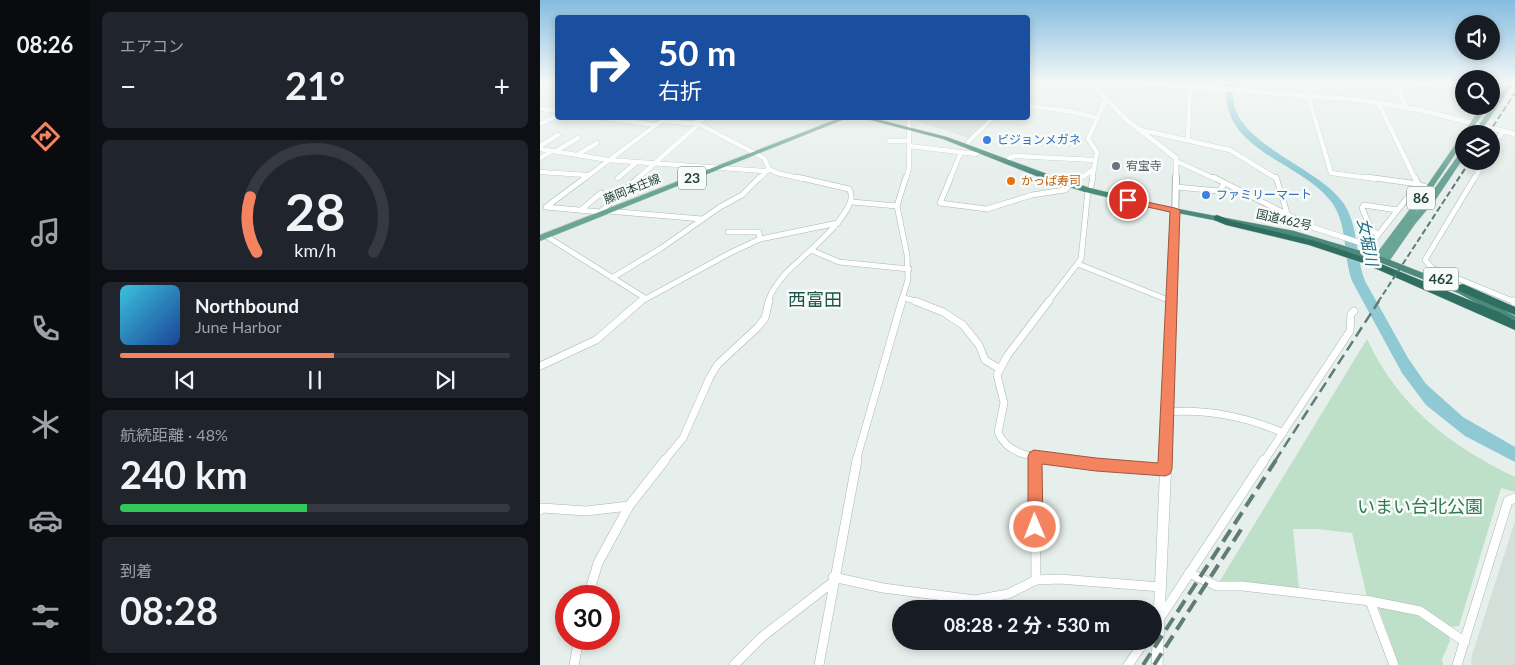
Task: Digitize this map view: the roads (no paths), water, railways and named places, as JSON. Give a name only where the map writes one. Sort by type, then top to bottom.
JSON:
[{"type":"highway","name":"国道462号","points":[[883,120],[909,123],[980,151],[1089,188],[1217,218]]},
{"type":"highway","name":"国道462号","points":[[895,120],[968,142],[1072,183]]},
{"type":"highway","name":"国道462号","points":[[1175,208],[1267,224],[1333,242]]},
{"type":"highway","points":[[1217,218],[1333,242],[1365,253],[1503,319]]},
{"type":"highway","name":"462","points":[[1365,253],[1463,288]]},
{"type":"highway","name":"462","points":[[1383,258],[1461,292],[1515,320]]},
{"type":"highway","points":[[1383,258],[1393,268],[1468,301],[1515,326]]},
{"type":"highway","points":[[1463,288],[1515,312]]},
{"type":"main road","points":[[1481,125],[1489,113]]},
{"type":"main road","name":"86","points":[[1473,123],[1479,115]]},
{"type":"main road","name":"藤岡本庄線","points":[[543,237],[839,120]]},
{"type":"main road","name":"86","points":[[1383,258],[1455,149]]},
{"type":"main road","name":"86","points":[[1383,258],[1433,197],[1455,164]]},
{"type":"street","points":[[1077,113],[1098,118]]},
{"type":"street","points":[[1100,113],[1088,139],[1097,152],[1092,170],[1094,174],[1089,188],[1084,244],[1078,264],[1007,356],[997,375],[1004,403],[998,432],[999,436],[1014,451],[1034,456],[1096,465],[1165,469]]},
{"type":"street","points":[[1121,113],[1138,129],[1172,154],[1176,161],[1168,412],[1159,600]]},
{"type":"street","points":[[1188,139],[1190,113]]},
{"type":"street","points":[[1314,113],[1331,173],[1418,184],[1429,188]]},
{"type":"street","points":[[1383,113],[1418,184]]},
{"type":"street","points":[[1431,113],[1481,125]]},
{"type":"street","points":[[540,124],[555,115]]},
{"type":"street","points":[[617,120],[656,125]]},
{"type":"street","points":[[603,212],[702,120]]},
{"type":"street","points":[[968,142],[991,120]]},
{"type":"street","points":[[543,207],[662,122],[697,124],[764,158],[769,169]]},
{"type":"street","points":[[819,665],[833,580],[862,436],[904,298],[908,269],[897,206],[909,168],[909,123]]},
{"type":"street","points":[[1138,129],[1230,150],[1277,178],[1287,213]]},
{"type":"street","points":[[1500,130],[1515,134]]},
{"type":"street","points":[[1500,136],[1503,131]]},
{"type":"street","points":[[540,147],[558,135]]},
{"type":"street","points":[[540,158],[578,138]]},
{"type":"street","points":[[889,141],[976,154],[980,151]]},
{"type":"street","points":[[577,155],[597,142]]},
{"type":"street","points":[[540,147],[608,160],[718,168],[769,169],[777,173],[849,189],[852,193],[852,202],[838,223],[776,284],[770,295],[764,318],[758,327],[718,364],[710,377],[683,438],[629,506],[598,563],[591,585]]},
{"type":"street","points":[[961,152],[940,203],[987,208],[1032,196],[1065,190],[1092,170]]},
{"type":"street","points":[[1009,158],[1015,156],[1094,160]]},
{"type":"street","points":[[1176,161],[1184,163],[1287,213],[1333,242],[1365,253],[1418,184]]},
{"type":"street","points":[[618,178],[637,162]]},
{"type":"street","points":[[612,278],[660,249],[702,219],[742,194],[769,169]]},
{"type":"street","points":[[1480,170],[1425,260],[1432,268],[1515,302]]},
{"type":"street","points":[[540,172],[587,175]]},
{"type":"street","points":[[1176,187],[1219,191],[1224,184]]},
{"type":"street","points":[[580,210],[601,193]]},
{"type":"street","points":[[852,202],[897,206]]},
{"type":"street","points":[[1376,233],[1371,229],[1362,208],[1364,205],[1397,210]]},
{"type":"street","points":[[543,207],[702,219]]},
{"type":"street","points":[[540,366],[596,340],[645,298],[693,275],[730,253],[760,239],[838,223]]},
{"type":"street","points":[[728,232],[759,232],[760,239]]},
{"type":"street","points":[[543,237],[645,298]]},
{"type":"street","points":[[811,250],[839,262],[908,269]]},
{"type":"street","points":[[1078,264],[1172,302]]},
{"type":"street","points":[[904,298],[941,309],[950,314],[962,323],[979,343],[985,360],[1000,369]]},
{"type":"street","points":[[1162,615],[1350,331],[1351,314],[1354,312]]},
{"type":"street","points":[[1168,412],[1180,410],[1216,415],[1248,421],[1274,428],[1283,433]]},
{"type":"street","points":[[1034,456],[1036,580]]},
{"type":"street","points":[[1457,665],[1508,501],[1515,498]]},
{"type":"street","points":[[540,510],[542,508],[585,513],[629,506]]},
{"type":"street","points":[[1189,573],[1217,586],[1242,586],[1370,601],[1420,611],[1465,642]]},
{"type":"street","points":[[734,665],[762,637],[833,580],[975,600],[1008,594],[1036,580],[1060,579],[1161,588]]},
{"type":"street","points":[[1370,601],[1394,665]]},
{"type":"street","points":[[574,665],[577,650]]},
{"type":"street","points":[[1128,665],[1138,650]]},
{"type":"street","points":[[1157,650],[1157,665]]},
{"type":"waterway","name":"女堀川","points":[[1234,113],[1241,126],[1252,138],[1317,183],[1338,204],[1343,212],[1349,232],[1354,268],[1358,281],[1403,362],[1421,388],[1444,412],[1471,432],[1515,455]]},
{"type":"railway","points":[[1494,125],[1502,113]]},
{"type":"railway","points":[[1378,302],[1464,170]]},
{"type":"railway","points":[[1275,461],[1379,301]]},
{"type":"railway","points":[[1143,665],[1276,460]]},
{"type":"railway","points":[[1154,665],[1242,528]]},
{"type":"place","name":"ビジョンメガネ","points":[[987,140]]},
{"type":"place","name":"宥宝寺","points":[[1116,166]]},
{"type":"place","name":"かっぱ寿司","points":[[1011,181]]},
{"type":"place","name":"ファミリーマート","points":[[1206,195]]},
{"type":"district","name":"西富田","points":[[815,300]]},
{"type":"park label","name":"いまい台北公園","points":[[1420,507]]}]
